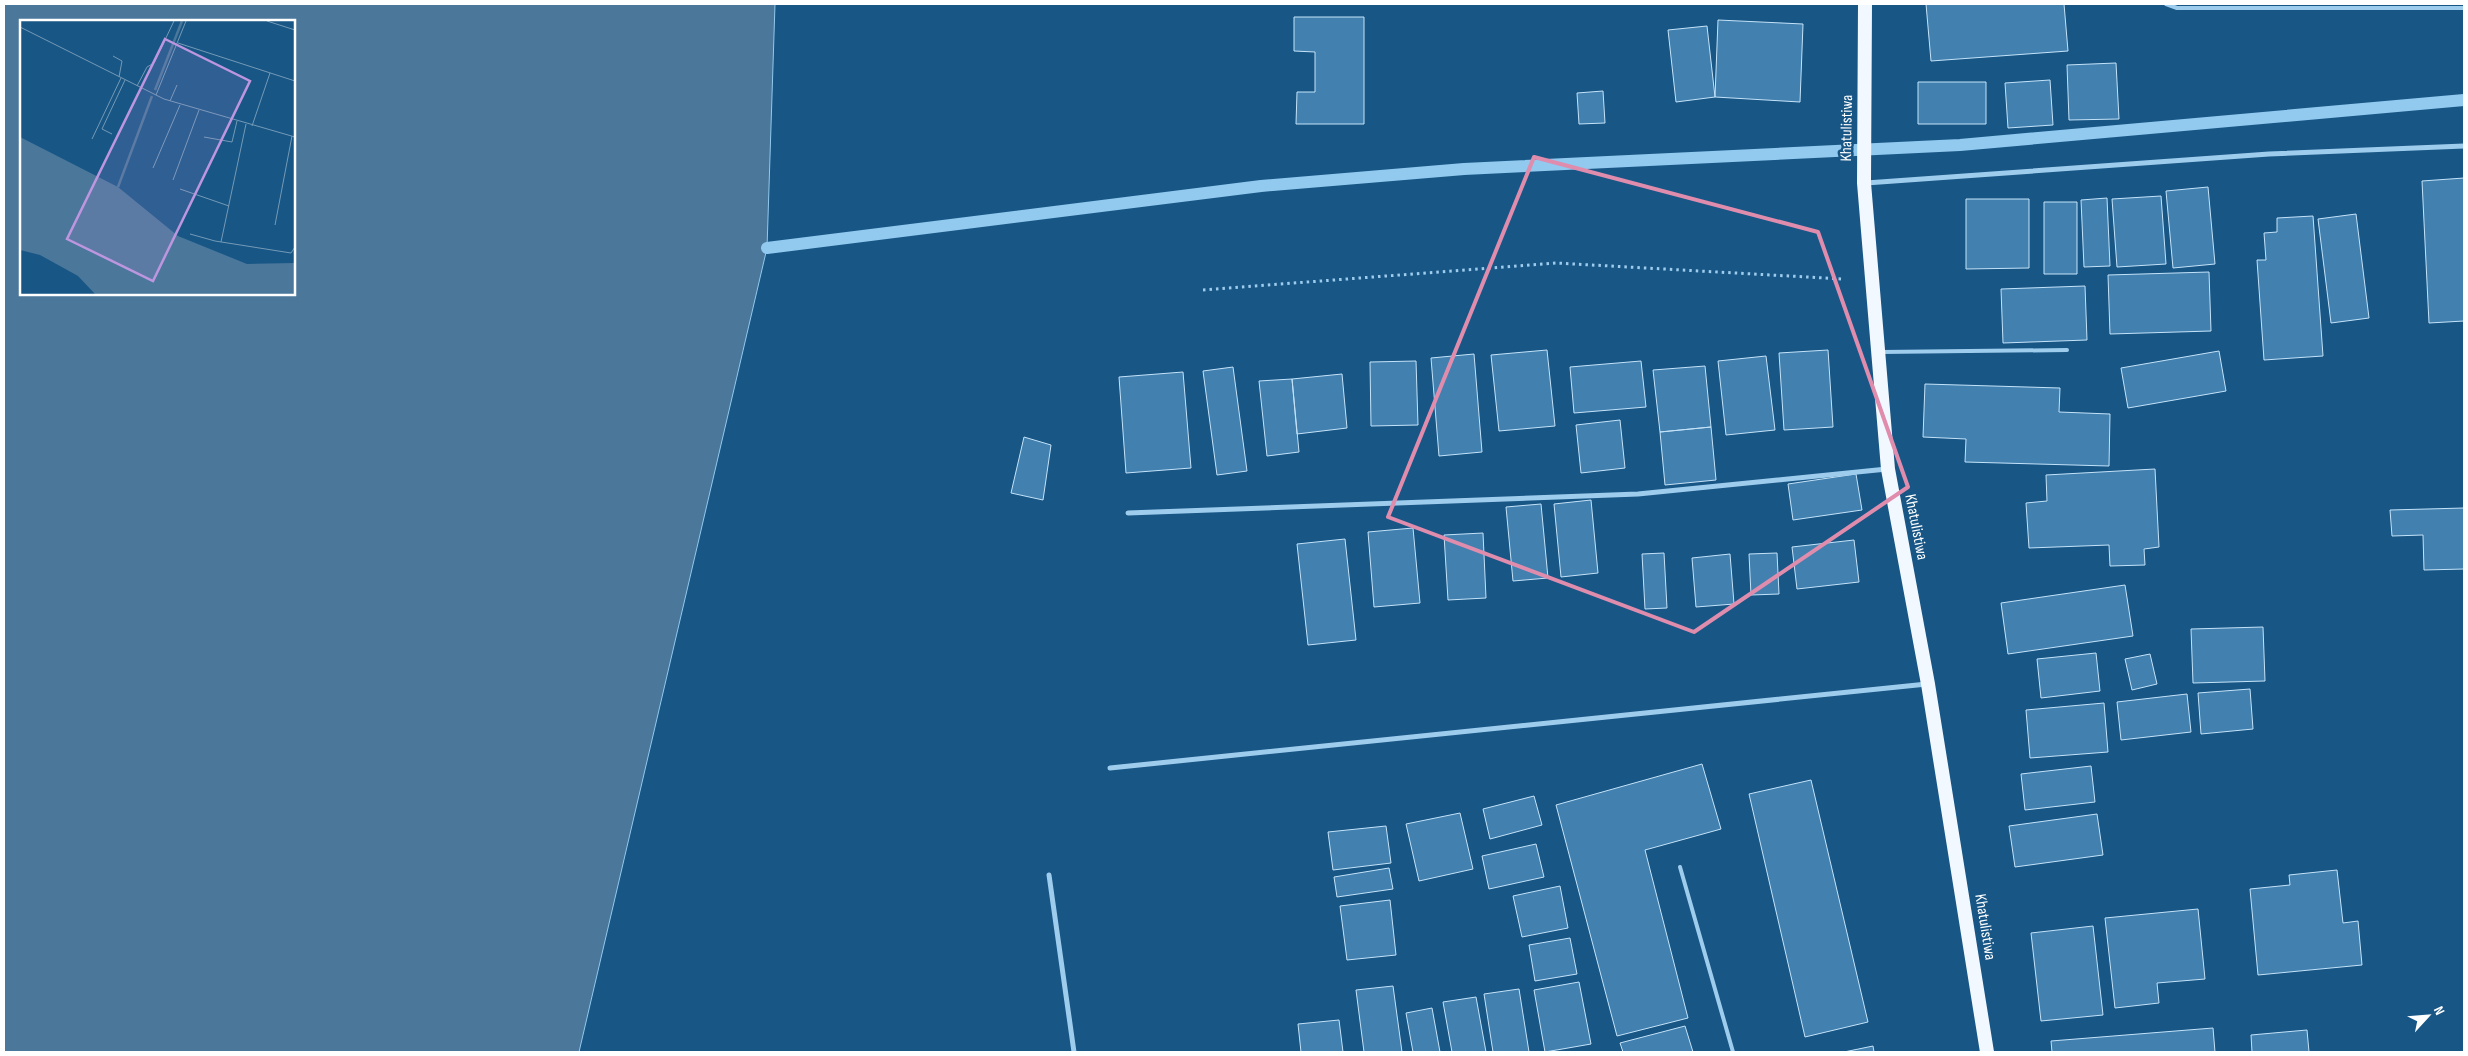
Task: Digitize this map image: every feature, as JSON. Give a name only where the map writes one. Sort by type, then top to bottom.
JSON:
[{"type":"highway","name":"Khatulistiwa","points":[[1865,4],[1864,179],[1888,469],[1928,684],[1987,1052]]},
{"type":"street","points":[[1864,179],[2269,154],[2464,146]]},
{"type":"street","points":[[1128,514],[1638,494],[1888,469]]},
{"type":"street","points":[[1110,768],[1928,684]]},
{"type":"street","points":[[1049,875],[1074,1052]]},
{"type":"lane","points":[[2166,4],[2177,8],[2464,8]]},
{"type":"lane","points":[[1878,352],[2066,350]]},
{"type":"lane","points":[[1680,867],[1732,1052]]},
{"type":"path","points":[[1202,290],[1556,263],[1871,280]]},
{"type":"highlighted area","points":[[1534,157],[1818,232],[1908,487],[1694,632],[1388,517]]},
{"type":"water","points":[[4,4],[775,4],[767,248],[579,1052],[4,1052]]},
{"type":"building","points":[[1926,4],[2064,4],[2068,51],[1931,61]]},
{"type":"building","points":[[1294,17],[1364,17],[1364,124],[1296,124],[1297,92],[1315,92],[1315,52],[1294,51]]},
{"type":"building","points":[[1718,20],[1803,24],[1800,102],[1715,97]]},
{"type":"building","points":[[1707,26],[1715,97],[1676,102],[1668,30]]},
{"type":"building","points":[[2116,63],[2119,119],[2069,120],[2067,65]]},
{"type":"building","points":[[2050,80],[2053,125],[2008,128],[2005,83]]},
{"type":"building","points":[[1918,82],[1986,82],[1986,124],[1918,124]]},
{"type":"building","points":[[1603,91],[1605,123],[1579,124],[1577,93]]},
{"type":"building","points":[[2464,178],[2464,321],[2429,323],[2422,181]]},
{"type":"building","points":[[2208,187],[2215,264],[2173,268],[2166,191]]},
{"type":"building","points":[[2161,196],[2166,264],[2117,267],[2112,199]]},
{"type":"building","points":[[2107,198],[2110,266],[2084,267],[2081,200]]},
{"type":"building","points":[[1966,199],[2029,199],[2029,268],[1966,269]]},
{"type":"building","points":[[2044,202],[2077,202],[2077,274],[2044,274]]},
{"type":"building","points":[[2356,214],[2369,318],[2331,323],[2318,219]]},
{"type":"building","points":[[2313,216],[2323,356],[2264,360],[2257,260],[2266,260],[2264,233],[2277,232],[2277,218]]},
{"type":"building","points":[[2209,272],[2211,331],[2110,334],[2108,275]]},
{"type":"building","points":[[2085,286],[2087,340],[2003,343],[2001,289]]},
{"type":"building","points":[[1547,350],[1555,426],[1499,431],[1491,355]]},
{"type":"building","points":[[1828,350],[1833,427],[1784,430],[1779,353]]},
{"type":"building","points":[[2219,351],[2226,391],[2128,408],[2121,368]]},
{"type":"building","points":[[1474,354],[1482,452],[1439,456],[1431,358]]},
{"type":"building","points":[[1766,356],[1775,430],[1726,435],[1718,361]]},
{"type":"building","points":[[1416,361],[1418,425],[1371,426],[1370,362]]},
{"type":"building","points":[[1641,361],[1646,407],[1574,413],[1570,367]]},
{"type":"building","points":[[1705,366],[1711,427],[1660,432],[1653,370]]},
{"type":"building","points":[[1233,367],[1247,471],[1217,475],[1203,371]]},
{"type":"building","points":[[1183,372],[1191,468],[1126,473],[1119,377]]},
{"type":"building","points":[[1342,374],[1347,428],[1297,434],[1292,379]]},
{"type":"building","points":[[1292,379],[1299,452],[1267,456],[1259,381]]},
{"type":"building","points":[[1925,384],[2060,388],[2059,412],[2110,414],[2109,466],[1965,462],[1966,439],[1923,437]]},
{"type":"building","points":[[1620,420],[1625,468],[1581,473],[1576,425]]},
{"type":"building","points":[[1711,427],[1716,480],[1665,485],[1660,432]]},
{"type":"building","points":[[1024,437],[1051,445],[1043,500],[1011,493]]},
{"type":"building","points":[[2155,469],[2159,547],[2144,549],[2145,565],[2110,566],[2109,545],[2029,548],[2026,503],[2047,501],[2046,475]]},
{"type":"building","points":[[1856,474],[1862,510],[1793,520],[1788,484]]},
{"type":"building","points":[[1591,500],[1598,573],[1561,577],[1554,504]]},
{"type":"building","points":[[1541,504],[1548,578],[1513,581],[1506,507]]},
{"type":"building","points":[[2464,508],[2464,569],[2424,570],[2423,535],[2392,536],[2390,510]]},
{"type":"building","points":[[1413,528],[1420,603],[1374,607],[1368,532]]},
{"type":"building","points":[[1483,533],[1486,598],[1448,600],[1444,535]]},
{"type":"building","points":[[1345,539],[1356,640],[1308,645],[1297,544]]},
{"type":"building","points":[[1854,540],[1859,582],[1797,589],[1792,547]]},
{"type":"building","points":[[1664,553],[1667,608],[1645,609],[1642,554]]},
{"type":"building","points":[[1777,553],[1779,594],[1751,595],[1749,554]]},
{"type":"building","points":[[1730,554],[1734,604],[1696,607],[1692,558]]},
{"type":"building","points":[[2125,585],[2133,636],[2008,654],[2001,603]]},
{"type":"building","points":[[2263,627],[2265,681],[2193,683],[2191,629]]},
{"type":"building","points":[[2096,653],[2100,691],[2041,698],[2037,659]]},
{"type":"building","points":[[2150,654],[2157,684],[2132,690],[2125,659]]},
{"type":"building","points":[[2250,689],[2253,729],[2201,734],[2198,693]]},
{"type":"building","points":[[2187,694],[2191,732],[2121,740],[2117,702]]},
{"type":"building","points":[[2104,703],[2108,752],[2030,758],[2026,710]]},
{"type":"building","points":[[1702,764],[1721,829],[1645,850],[1688,1018],[1617,1036],[1556,805]]},
{"type":"building","points":[[2091,766],[2095,802],[2025,810],[2021,774]]},
{"type":"building","points":[[1811,780],[1868,1022],[1805,1037],[1749,794]]},
{"type":"building","points":[[1534,796],[1542,825],[1490,839],[1483,809]]},
{"type":"building","points":[[1460,813],[1473,869],[1419,881],[1406,824]]},
{"type":"building","points":[[2097,814],[2103,855],[2015,867],[2009,826]]},
{"type":"building","points":[[1386,826],[1391,863],[1333,870],[1328,832]]},
{"type":"building","points":[[1536,844],[1544,877],[1489,889],[1482,856]]},
{"type":"building","points":[[1389,868],[1393,889],[1337,897],[1334,877]]},
{"type":"building","points":[[2337,870],[2343,923],[2358,921],[2362,965],[2258,975],[2250,889],[2290,885],[2289,875]]},
{"type":"building","points":[[1560,886],[1568,928],[1522,937],[1513,896]]},
{"type":"building","points":[[1390,900],[1396,955],[1347,960],[1340,906]]},
{"type":"building","points":[[2198,909],[2205,979],[2157,983],[2159,1003],[2115,1008],[2105,918]]},
{"type":"building","points":[[2093,926],[2103,1015],[2041,1021],[2031,933]]},
{"type":"building","points":[[1570,938],[1577,974],[1535,981],[1529,945]]},
{"type":"building","points":[[1579,982],[1591,1044],[1545,1052],[1534,990]]},
{"type":"building","points":[[1393,986],[1402,1052],[1364,1052],[1356,990]]},
{"type":"building","points":[[1519,989],[1529,1052],[1493,1052],[1484,994]]},
{"type":"building","points":[[1476,997],[1486,1052],[1452,1052],[1443,1002]]},
{"type":"building","points":[[1432,1008],[1440,1052],[1413,1052],[1406,1013]]},
{"type":"building","points":[[1339,1020],[1343,1052],[1301,1052],[1298,1024]]},
{"type":"building","points":[[1685,1026],[1693,1052],[1623,1052],[1620,1043]]},
{"type":"building","points":[[2213,1028],[2215,1052],[2052,1052],[2051,1041]]},
{"type":"building","points":[[2307,1030],[2309,1052],[2252,1052],[2251,1035]]},
{"type":"building","points":[[1873,1046],[1874,1052],[1844,1052]]},
{"type":"waterway","points":[[767,248],[1261,186],[1464,169],[1960,145],[2464,100]]}]
